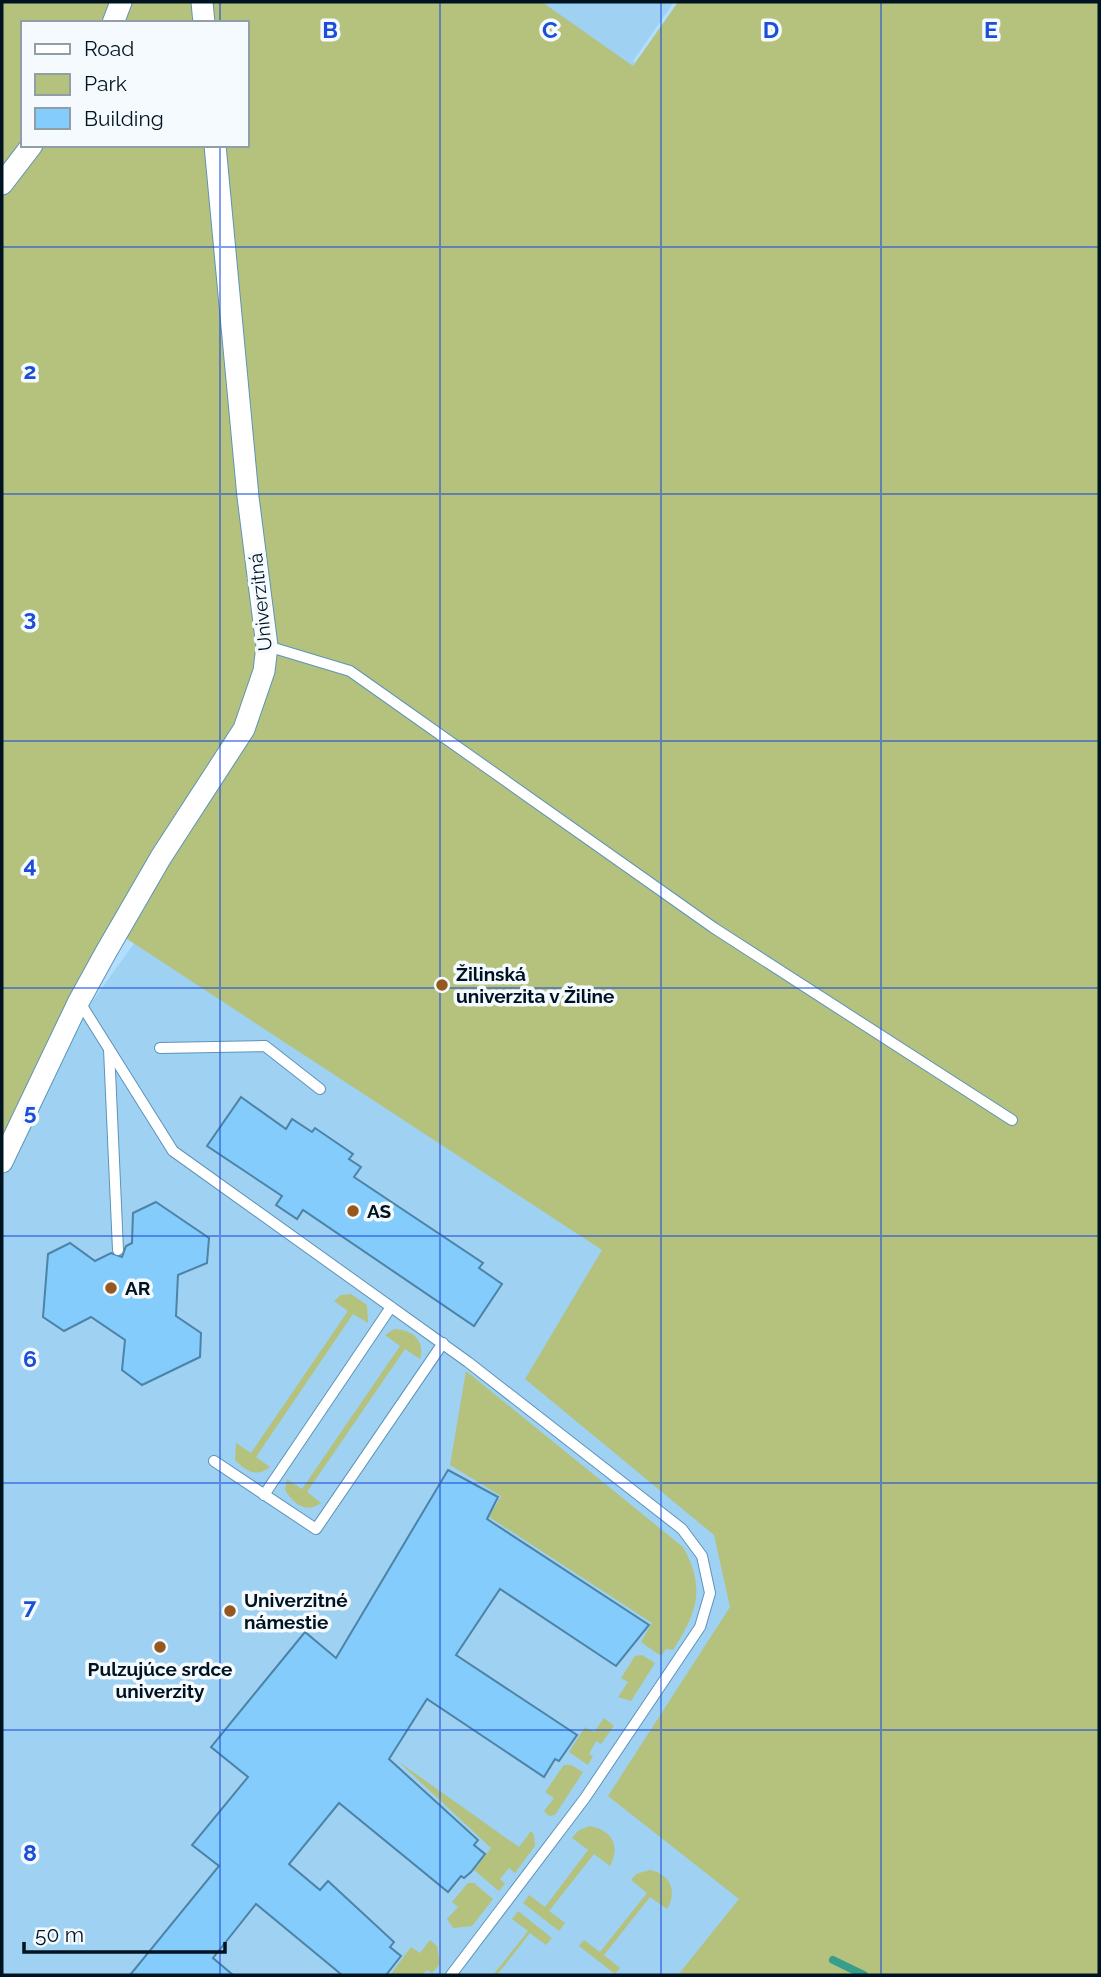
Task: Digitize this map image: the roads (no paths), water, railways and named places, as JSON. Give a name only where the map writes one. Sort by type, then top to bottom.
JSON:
[{"type":"street","points":[[114,21],[121,2]]},
{"type":"street","points":[[202,2],[204,21]]},
{"type":"street","points":[[2,184],[30,147]]},
{"type":"street","name":"Univerzitná","points":[[2,1162],[79,1002],[161,858],[244,729],[264,671],[267,646],[248,497],[215,147]]},
{"type":"lane","points":[[267,646],[350,671],[714,928],[1012,1120]]},
{"type":"lane","points":[[79,1002],[173,1151],[443,1343],[682,1529],[702,1556],[710,1593],[700,1627],[578,1808],[451,1975]]},
{"type":"lane","points":[[160,1048],[265,1046],[320,1089]]},
{"type":"lane","points":[[108,1047],[118,1250]]},
{"type":"lane","points":[[264,1495],[391,1307]]},
{"type":"lane","points":[[214,1461],[316,1529],[443,1343]]},
{"type":"waterway","points":[[833,1960],[864,1975]]},
{"type":"place","name":"Žilinská univerzita v Žiline","points":[[442,985]]},
{"type":"place","name":"AS","points":[[353,1211]]},
{"type":"place","name":"AR","points":[[111,1288]]},
{"type":"place","name":"Univerzitné námestie","points":[[230,1611]]},
{"type":"place","name":"Pulzujúce srdce univerzity","points":[[160,1647]]}]
